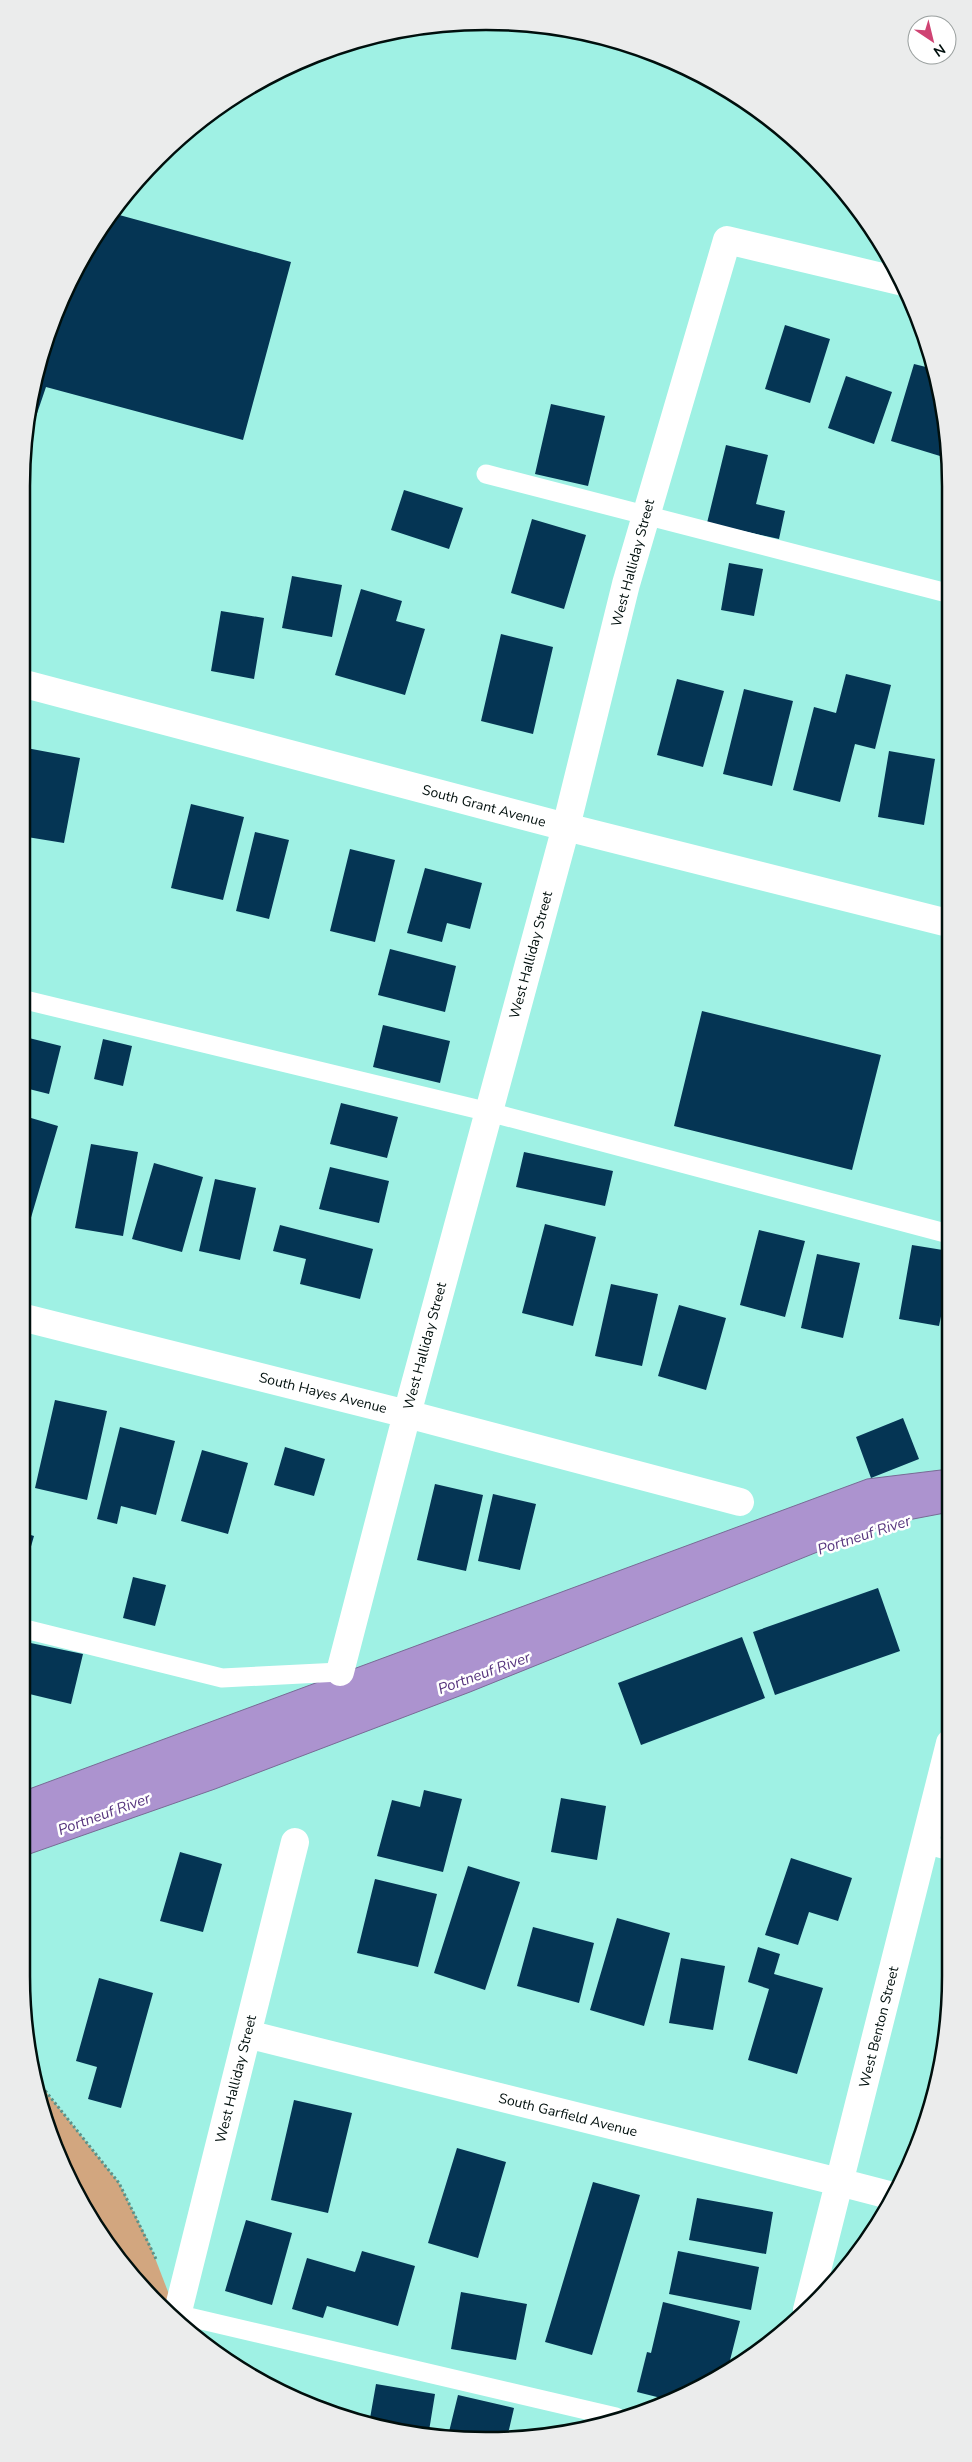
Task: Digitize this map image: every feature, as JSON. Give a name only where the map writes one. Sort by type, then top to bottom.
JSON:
[{"type":"street","name":"West Halliday Street","points":[[340,1672],[407,1414],[566,828],[626,584],[728,240],[893,279]]},
{"type":"street","name":"South Grant Avenue","points":[[30,685],[566,828],[942,922]]},
{"type":"street","name":"South Hayes Avenue","points":[[30,1320],[407,1414],[740,1502]]},
{"type":"street","name":"West Benton Street","points":[[811,2295],[839,2182],[938,1848],[942,1813]]},
{"type":"street","name":"West Halliday Street","points":[[178,2312],[295,1842]]},
{"type":"street","name":"South Garfield Avenue","points":[[247,2034],[886,2194]]},
{"type":"lane","points":[[486,474],[942,592]]},
{"type":"lane","points":[[30,1001],[489,1112],[942,1232]]},
{"type":"lane","points":[[30,1630],[222,1678],[340,1672]]},
{"type":"lane","points":[[182,2316],[608,2415]]},
{"type":"path","points":[[45,2091],[119,2183],[157,2262]]},
{"type":"shaded area","points":[[45,2091],[119,2183],[150,2245],[174,2308],[143,2277],[124,2254],[91,2204],[65,2151],[54,2123]]},
{"type":"water","name":"Portneuf River","points":[[942,1470],[942,1514],[887,1524],[470,1692],[215,1789],[30,1854],[30,1789],[867,1479]]},
{"type":"building","points":[[119,215],[291,262],[243,440],[46,387],[35,418],[54,339],[65,311],[91,258]]},
{"type":"building","points":[[785,325],[830,339],[810,403],[765,389]]},
{"type":"building","points":[[914,364],[926,367],[938,426],[940,456],[891,441]]},
{"type":"building","points":[[846,376],[892,392],[874,444],[828,428]]},
{"type":"building","points":[[551,404],[605,416],[588,486],[535,474]]},
{"type":"building","points":[[726,445],[768,455],[756,504],[785,511],[779,539],[707,523]]},
{"type":"building","points":[[404,490],[463,508],[449,549],[391,530]]},
{"type":"building","points":[[532,519],[586,535],[564,609],[511,593]]},
{"type":"building","points":[[729,563],[763,569],[754,616],[721,610]]},
{"type":"building","points":[[292,576],[342,585],[332,637],[282,628]]},
{"type":"building","points":[[361,589],[402,601],[396,621],[425,629],[405,695],[335,675]]},
{"type":"building","points":[[221,611],[264,618],[254,679],[211,671]]},
{"type":"building","points":[[501,634],[553,647],[533,734],[481,721]]},
{"type":"building","points":[[846,674],[891,685],[875,749],[855,744],[840,802],[793,790],[814,707],[836,713]]},
{"type":"building","points":[[677,679],[724,691],[703,767],[657,755]]},
{"type":"building","points":[[744,689],[793,701],[772,786],[723,774]]},
{"type":"building","points":[[30,749],[80,758],[64,843],[30,837]]},
{"type":"building","points":[[889,751],[935,759],[924,825],[878,817]]},
{"type":"building","points":[[191,804],[244,817],[223,900],[171,888]]},
{"type":"building","points":[[255,832],[289,840],[269,919],[236,911]]},
{"type":"building","points":[[350,849],[395,860],[375,942],[330,931]]},
{"type":"building","points":[[425,868],[482,883],[470,929],[447,923],[442,942],[407,933]]},
{"type":"building","points":[[390,949],[456,966],[445,1012],[378,995]]},
{"type":"building","points":[[702,1011],[881,1055],[852,1170],[674,1126]]},
{"type":"building","points":[[383,1025],[450,1041],[440,1083],[373,1067]]},
{"type":"building","points":[[30,1038],[61,1046],[49,1094],[30,1089]]},
{"type":"building","points":[[103,1039],[132,1046],[123,1086],[94,1079]]},
{"type":"building","points":[[341,1103],[398,1117],[387,1158],[330,1144]]},
{"type":"building","points":[[30,1118],[58,1126],[30,1221]]},
{"type":"building","points":[[91,1144],[138,1152],[123,1236],[75,1228]]},
{"type":"building","points":[[524,1152],[613,1171],[605,1206],[516,1187]]},
{"type":"building","points":[[154,1163],[203,1177],[182,1252],[132,1239]]},
{"type":"building","points":[[330,1167],[389,1181],[379,1223],[319,1209]]},
{"type":"building","points":[[215,1179],[256,1188],[240,1260],[199,1251]]},
{"type":"building","points":[[545,1224],[596,1237],[573,1326],[522,1313]]},
{"type":"building","points":[[280,1225],[373,1249],[360,1299],[300,1284],[306,1259],[273,1251]]},
{"type":"building","points":[[759,1230],[805,1241],[785,1317],[740,1305]]},
{"type":"building","points":[[912,1245],[942,1250],[942,1312],[939,1326],[899,1319]]},
{"type":"building","points":[[817,1254],[860,1263],[843,1338],[801,1328]]},
{"type":"building","points":[[611,1284],[658,1294],[642,1366],[595,1356]]},
{"type":"building","points":[[679,1305],[726,1318],[706,1390],[658,1376]]},
{"type":"building","points":[[55,1400],[107,1411],[87,1500],[35,1488]]},
{"type":"building","points":[[903,1418],[919,1459],[871,1478],[856,1437]]},
{"type":"building","points":[[120,1427],[175,1441],[156,1515],[121,1506],[117,1524],[97,1519]]},
{"type":"building","points":[[285,1447],[325,1459],[314,1496],[274,1485]]},
{"type":"building","points":[[202,1450],[248,1463],[228,1534],[181,1521]]},
{"type":"building","points":[[435,1484],[483,1495],[466,1571],[417,1560]]},
{"type":"building","points":[[493,1494],[536,1504],[520,1570],[478,1561]]},
{"type":"building","points":[[30,1535],[34,1536],[30,1550]]},
{"type":"building","points":[[133,1577],[166,1585],[155,1626],[123,1618]]},
{"type":"building","points":[[878,1588],[900,1651],[775,1695],[753,1632]]},
{"type":"building","points":[[742,1637],[765,1698],[641,1745],[618,1683]]},
{"type":"building","points":[[30,1643],[83,1654],[71,1704],[30,1694]]},
{"type":"building","points":[[424,1790],[462,1799],[443,1872],[377,1856],[392,1800],[420,1807]]},
{"type":"building","points":[[561,1798],[606,1806],[597,1860],[551,1852]]},
{"type":"building","points":[[180,1852],[222,1864],[203,1932],[160,1921]]},
{"type":"building","points":[[791,1858],[852,1878],[838,1921],[809,1912],[798,1945],[765,1935]]},
{"type":"building","points":[[468,1866],[520,1882],[485,1990],[434,1973]]},
{"type":"building","points":[[375,1879],[437,1894],[418,1967],[357,1953]]},
{"type":"building","points":[[617,1918],[670,1933],[644,2026],[590,2010]]},
{"type":"building","points":[[533,1927],[594,1943],[579,2003],[517,1986]]},
{"type":"building","points":[[758,1947],[780,1954],[774,1974],[823,1988],[797,2074],[748,2060],[769,1989],[748,1982]]},
{"type":"building","points":[[681,1958],[725,1966],[713,2030],[669,2023]]},
{"type":"building","points":[[99,1978],[153,1993],[121,2108],[88,2099],[97,2067],[76,2061]]},
{"type":"building","points":[[294,2100],[352,2113],[328,2213],[271,2200]]},
{"type":"building","points":[[457,2148],[506,2162],[478,2258],[428,2243]]},
{"type":"building","points":[[593,2182],[640,2195],[592,2355],[545,2342]]},
{"type":"building","points":[[697,2198],[773,2212],[766,2254],[689,2240]]},
{"type":"building","points":[[246,2220],[292,2233],[272,2305],[225,2291]]},
{"type":"building","points":[[362,2251],[415,2266],[398,2326],[327,2306],[323,2318],[292,2309],[307,2258],[355,2272]]},
{"type":"building","points":[[678,2251],[759,2267],[751,2310],[669,2294]]},
{"type":"building","points":[[461,2292],[527,2304],[516,2360],[451,2349]]},
{"type":"building","points":[[663,2302],[740,2321],[730,2361],[688,2385],[659,2398],[637,2392],[647,2352],[651,2353]]},
{"type":"building","points":[[376,2384],[435,2394],[429,2428],[370,2417]]},
{"type":"building","points":[[458,2395],[514,2408],[509,2431],[449,2430]]}]
